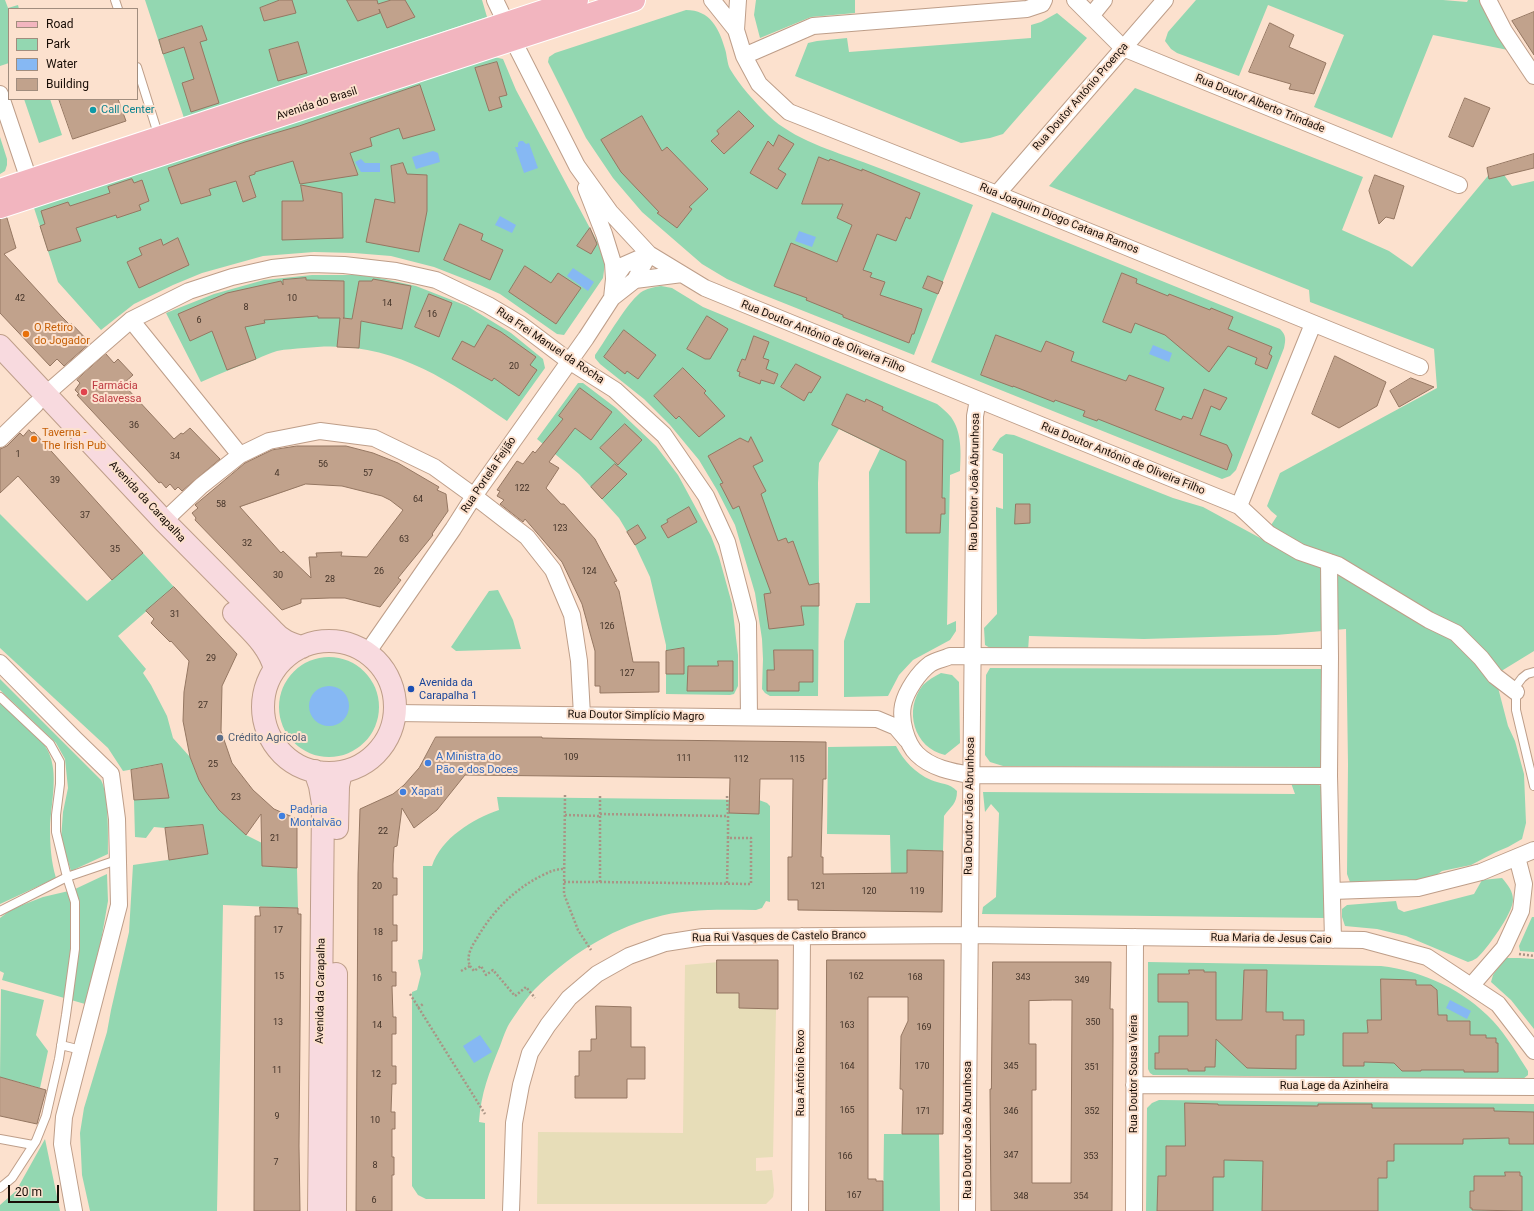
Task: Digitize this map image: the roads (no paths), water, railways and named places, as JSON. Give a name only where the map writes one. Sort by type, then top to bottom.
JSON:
[{"type":"main road","name":"Avenida do Brasil","points":[[0,207],[510,32],[577,0]]},
{"type":"main road","name":"Avenida do Brasil","points":[[0,190],[159,137],[510,32],[634,0]]},
{"type":"main road","name":"Avenida da Carapalha","points":[[0,346],[41,399],[164,520],[280,639],[290,645],[302,647]]},
{"type":"main road","points":[[0,367],[41,399],[265,646],[272,658],[274,669]]},
{"type":"main road","points":[[330,641],[349,644],[367,653],[380,664],[389,679],[394,696],[395,713],[390,733],[378,751],[361,764],[341,772],[328,773],[315,771],[295,764],[279,750],[268,731],[263,710],[266,689],[274,669],[283,659],[302,647],[311,643],[330,641]]},
{"type":"main road","name":"Avenida da Carapalha","points":[[315,771],[320,786],[323,804],[319,1211]]},
{"type":"main road","name":"Avenida da Carapalha","points":[[335,1211],[337,804],[338,786],[341,772]]},
{"type":"street","name":"Rua Doutor António de Oliveira Filho","points":[[495,0],[577,166],[610,212],[649,254],[705,288],[1239,506]]},
{"type":"street","name":"Rua Joaquim Diogo Catana Ramos","points":[[712,0],[736,30]]},
{"type":"street","name":"Rua Joaquim Diogo Catana Ramos","points":[[738,0],[736,30],[744,56],[759,84],[789,112],[997,194],[1420,367]]},
{"type":"street","points":[[744,56],[813,26],[1027,9],[1042,4],[1044,0]]},
{"type":"street","name":"Rua Doutor Alberto Trindade","points":[[1075,0],[1123,48],[1459,186]]},
{"type":"street","points":[[1091,16],[1104,0]]},
{"type":"street","name":"Rua Doutor António Proença","points":[[997,194],[1165,0]]},
{"type":"street","points":[[1488,0],[1504,31],[1534,76]]},
{"type":"street","points":[[0,94],[29,180]]},
{"type":"street","name":"Rua Portela Feijão","points":[[577,166],[607,241],[613,263],[614,279],[612,298]]},
{"type":"street","points":[[614,279],[624,265],[649,254]]},
{"type":"street","name":"Rua Portela Feijão","points":[[367,653],[612,298],[634,280],[649,254]]},
{"type":"street","name":"Rua Frei Manuel da Rocha","points":[[41,399],[131,320],[189,291],[232,277],[272,268],[311,264],[344,265],[396,271],[436,280],[488,305],[520,324],[569,361],[615,390],[664,435],[706,496],[727,542],[748,623],[749,717]]},
{"type":"street","points":[[634,280],[682,274]]},
{"type":"street","points":[[131,320],[240,455]]},
{"type":"street","points":[[1313,324],[1239,506],[1269,534],[1300,552],[1338,564],[1429,620],[1456,633],[1482,658],[1495,676],[1516,692]]},
{"type":"street","points":[[0,439],[41,399]]},
{"type":"street","name":"Rua Doutor João Abrunhosa","points":[[967,1211],[968,935],[975,416],[978,400]]},
{"type":"street","points":[[164,520],[201,486],[240,455],[269,441],[320,431],[374,438],[434,467],[474,496],[527,537],[553,570],[572,615],[579,661],[582,716]]},
{"type":"street","points":[[1329,562],[1329,776],[1333,940]]},
{"type":"street","points":[[907,740],[903,719],[903,704],[906,697],[919,674],[931,663],[950,656],[1330,657]]},
{"type":"street","points":[[0,662],[111,774],[117,819],[119,905],[64,1117],[62,1144],[74,1211]]},
{"type":"street","points":[[877,719],[890,711],[906,697]]},
{"type":"street","name":"Rua Doutor Simplício Magro","points":[[395,713],[877,719]]},
{"type":"street","points":[[877,719],[896,727],[917,754],[932,765],[953,772],[971,775],[1329,776]]},
{"type":"street","points":[[1332,891],[1418,888],[1481,872],[1534,850]]},
{"type":"street","points":[[1471,986],[1504,948],[1521,911],[1524,884],[1517,857]]},
{"type":"street","name":"Rua Rui Vasques de Castelo Branco","points":[[511,1211],[514,1123],[521,1085],[530,1053],[548,1025],[569,998],[598,974],[629,956],[665,943],[703,937],[968,935]]},
{"type":"street","name":"Rua Maria de Jesus Caio","points":[[968,935],[1364,940],[1427,957],[1498,1004],[1534,1051]]},
{"type":"street","name":"Rua António Roxo","points":[[800,1211],[802,936]]},
{"type":"street","name":"Rua Doutor Sousa Vieira","points":[[1134,1211],[1135,937]]},
{"type":"street","name":"Rua Lage da Azinheira","points":[[1134,1085],[1534,1087]]},
{"type":"lane","points":[[138,70],[159,137]]},
{"type":"lane","points":[[1534,672],[1527,674],[1516,686],[1516,710],[1534,786]]},
{"type":"lane","points":[[0,697],[50,744],[60,762],[60,784],[56,815],[56,832],[75,902],[75,949],[61,1045],[46,1116],[33,1145],[12,1178],[0,1188]]},
{"type":"lane","points":[[0,911],[67,877],[117,860]]},
{"type":"lane","points":[[61,1045],[81,1050]]},
{"type":"lane","points":[[0,1139],[33,1145]]},
{"type":"water","points":[[523,141],[526,144],[529,143],[538,168],[524,173],[515,147],[518,147],[518,143]]},
{"type":"water","points":[[433,151],[438,153],[440,162],[416,169],[412,157]]},
{"type":"water","points":[[361,159],[365,163],[380,163],[380,172],[361,172],[355,162]]},
{"type":"water","points":[[500,216],[516,225],[512,233],[495,225]]},
{"type":"water","points":[[799,231],[816,237],[812,247],[795,241]]},
{"type":"water","points":[[573,268],[594,282],[588,291],[567,276]]},
{"type":"water","points":[[1153,345],[1172,353],[1169,362],[1149,354]]},
{"type":"water","points":[[333,686],[340,689],[346,695],[349,706],[348,714],[340,723],[333,726],[325,726],[318,723],[310,714],[309,702],[312,695],[321,687]]},
{"type":"water","points":[[1450,1000],[1471,1011],[1467,1019],[1446,1008]]},
{"type":"water","points":[[480,1035],[492,1052],[474,1063],[463,1046]]},
{"type":"place","name":"Call Center","points":[[93,110]]},
{"type":"place","name":"O Retiro do Jogador","points":[[26,334]]},
{"type":"place","name":"Farmácia Salavessa","points":[[84,392]]},
{"type":"place","name":"Taverna - The Irish Pub","points":[[34,439]]},
{"type":"place","name":"Avenida da Carapalha 1","points":[[411,689]]},
{"type":"place","name":"Crédito Agrícola","points":[[220,738]]},
{"type":"place","name":"A Ministra do Pão e dos Doces","points":[[428,763]]},
{"type":"place","name":"Xapati","points":[[403,792]]},
{"type":"place","name":"Padaria Montalvão","points":[[282,816]]}]
